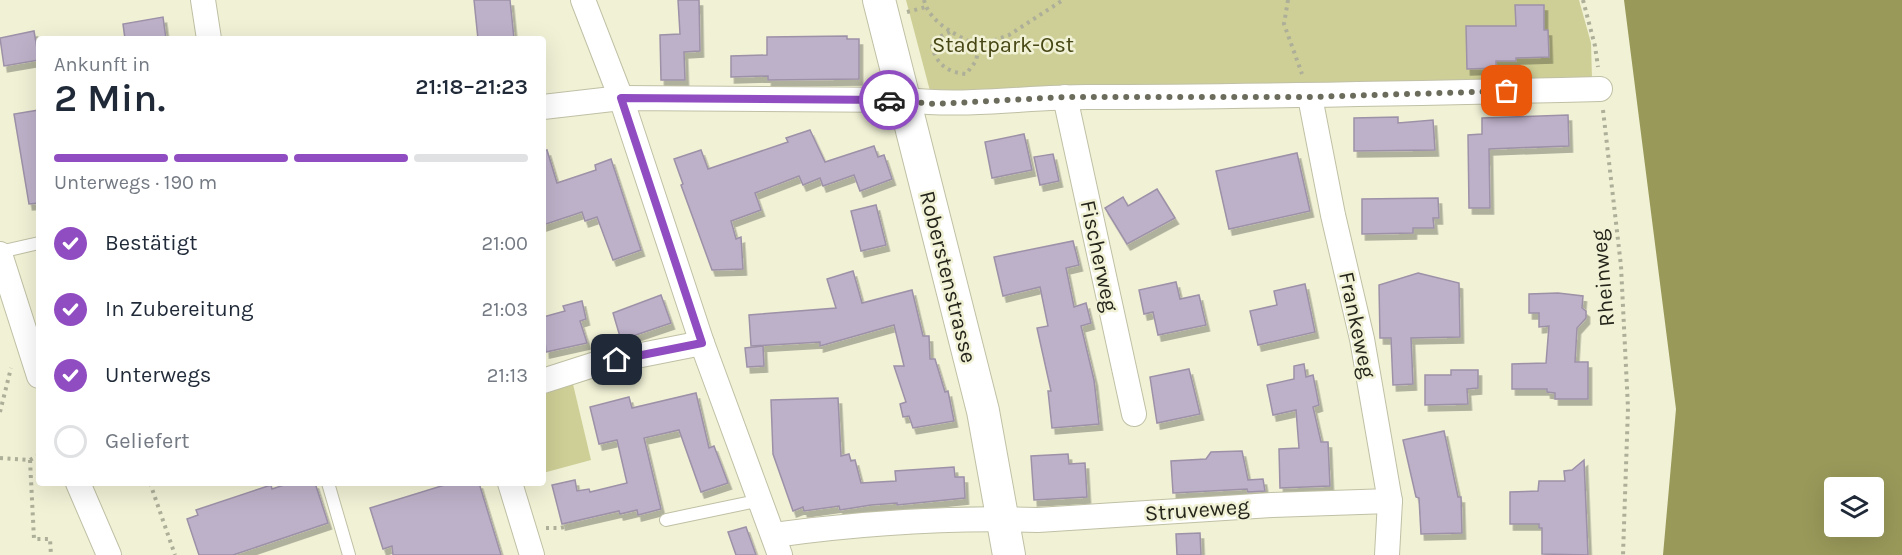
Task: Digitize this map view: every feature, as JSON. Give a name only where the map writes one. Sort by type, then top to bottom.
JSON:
[{"type":"street","points":[[203,0],[209,36]]},
{"type":"street","points":[[583,0],[621,98],[702,343],[777,545]]},
{"type":"street","name":"Roberstenstrasse","points":[[879,0],[983,411],[1009,555]]},
{"type":"street","points":[[546,107],[621,98],[906,100],[934,104],[1065,97],[1310,97],[1600,89]]},
{"type":"street","name":"Fischerweg","points":[[1065,97],[1134,414]]},
{"type":"street","name":"Frankeweg","points":[[1310,97],[1333,215],[1362,339],[1390,501],[1387,555]]},
{"type":"street","points":[[0,253],[36,367]]},
{"type":"street","points":[[546,380],[596,364],[702,343]]},
{"type":"street","points":[[79,486],[109,555]]},
{"type":"street","points":[[511,486],[529,546]]},
{"type":"street","name":"Struveweg","points":[[777,545],[843,525],[1004,519],[1038,520],[1272,505],[1390,501]]},
{"type":"lane","points":[[0,253],[36,244]]},
{"type":"lane","points":[[328,486],[349,555]]},
{"type":"lane","points":[[666,520],[761,500]]},
{"type":"path","points":[[924,0],[926,7],[950,32],[979,46],[1009,35],[1063,0]]},
{"type":"path","points":[[1288,0],[1284,24],[1310,97]]},
{"type":"path","name":"Rheinweg","points":[[1583,0],[1595,46],[1621,266],[1628,408],[1623,555]]},
{"type":"path","points":[[950,32],[939,37],[932,46],[936,61],[951,72],[966,74],[976,61],[979,46]]},
{"type":"path","points":[[0,412],[12,363]]},
{"type":"path","points":[[0,458],[30,460],[36,457]]},
{"type":"path","points":[[30,460],[34,539],[50,539],[51,555]]},
{"type":"path","points":[[151,486],[175,555]]},
{"type":"path","points":[[529,546],[545,528],[560,528],[577,524],[577,521]]},
{"type":"green space","name":"Stadtpark-Ost","points":[[906,0],[1579,0],[1591,43],[1592,79],[930,91]]},
{"type":"green space","points":[[572,380],[591,460],[546,472],[546,389]]},
{"type":"shaded area","points":[[1624,0],[1902,0],[1902,555],[1663,555],[1676,409]]},
{"type":"building","points":[[474,0],[510,0],[514,36],[478,36]]},
{"type":"building","points":[[678,0],[699,0],[700,51],[684,52],[685,80],[661,80],[660,35],[680,34]]},
{"type":"building","points":[[1515,5],[1544,5],[1544,30],[1548,30],[1549,57],[1516,58],[1516,61],[1496,61],[1496,68],[1467,69],[1466,26],[1516,26]]},
{"type":"building","points":[[163,17],[166,36],[125,36],[123,24]]},
{"type":"building","points":[[34,31],[36,61],[4,66],[0,38]]},
{"type":"building","points":[[847,36],[847,39],[859,39],[859,79],[768,80],[768,76],[731,77],[731,56],[767,55],[767,37]]},
{"type":"building","points":[[36,110],[36,203],[29,204],[14,114]]},
{"type":"building","points":[[1568,115],[1569,146],[1489,149],[1490,208],[1469,208],[1468,135],[1482,134],[1482,118]]},
{"type":"building","points":[[1398,117],[1398,123],[1433,120],[1435,150],[1354,151],[1354,118]]},
{"type":"building","points":[[810,130],[825,162],[874,146],[878,157],[884,155],[892,179],[860,191],[854,175],[823,186],[820,178],[803,185],[799,176],[755,193],[761,210],[731,221],[736,239],[741,237],[743,269],[712,270],[674,159],[701,150],[708,169],[788,142],[786,138]]},
{"type":"building","points":[[1024,134],[1032,170],[992,178],[985,142]]},
{"type":"building","points":[[546,150],[557,183],[596,170],[595,165],[611,159],[641,250],[613,260],[597,217],[585,221],[582,212],[546,224]]},
{"type":"building","points":[[1297,153],[1310,211],[1229,229],[1216,171]]},
{"type":"building","points":[[1053,154],[1059,181],[1040,185],[1034,157]]},
{"type":"building","points":[[1157,189],[1175,218],[1127,244],[1105,208],[1123,197],[1128,206]]},
{"type":"building","points":[[1438,198],[1439,218],[1433,218],[1434,228],[1413,228],[1413,233],[1362,234],[1362,199]]},
{"type":"building","points":[[876,205],[886,245],[861,251],[851,211]]},
{"type":"building","points":[[1073,241],[1079,265],[1066,268],[1074,307],[1086,303],[1091,323],[1081,326],[1094,380],[1099,424],[1052,428],[1048,391],[1051,391],[1037,328],[1048,326],[1040,287],[1003,296],[994,257]]},
{"type":"building","points":[[853,271],[862,303],[912,290],[923,336],[929,336],[930,359],[935,359],[945,392],[948,391],[954,421],[913,428],[909,416],[903,417],[900,404],[906,402],[894,366],[904,366],[894,325],[820,346],[820,342],[751,346],[749,315],[836,308],[827,279]]},
{"type":"building","points":[[1418,273],[1459,283],[1460,337],[1411,338],[1413,384],[1393,385],[1391,338],[1380,338],[1379,285]]},
{"type":"building","points":[[1176,282],[1180,299],[1199,295],[1206,325],[1158,335],[1153,312],[1144,314],[1139,290]]},
{"type":"building","points":[[1305,284],[1315,332],[1258,345],[1250,311],[1277,305],[1274,291]]},
{"type":"building","points":[[1558,293],[1583,296],[1582,308],[1586,311],[1586,318],[1577,328],[1575,362],[1588,362],[1588,399],[1555,399],[1555,393],[1547,392],[1547,389],[1512,389],[1512,364],[1546,363],[1549,326],[1539,327],[1539,313],[1529,313],[1529,294]]},
{"type":"building","points":[[661,295],[671,323],[621,340],[613,313]]},
{"type":"building","points":[[582,301],[586,319],[580,321],[587,343],[546,352],[546,316],[565,311],[563,306]]},
{"type":"building","points":[[763,346],[764,366],[747,367],[745,348]]},
{"type":"building","points":[[1304,364],[1306,377],[1313,375],[1319,405],[1313,407],[1321,442],[1328,442],[1330,486],[1280,488],[1279,449],[1299,448],[1296,410],[1273,415],[1267,385],[1294,379],[1294,366]]},
{"type":"building","points":[[1189,369],[1200,414],[1157,423],[1150,377]]},
{"type":"building","points":[[1451,370],[1478,370],[1478,388],[1467,389],[1468,404],[1425,405],[1425,375],[1451,375]]},
{"type":"building","points":[[696,393],[709,448],[714,446],[728,483],[701,492],[679,430],[644,438],[661,509],[638,515],[637,510],[620,514],[619,511],[562,524],[552,485],[575,480],[577,491],[589,489],[590,492],[627,483],[617,440],[599,444],[590,407],[629,397],[632,408]]},
{"type":"building","points":[[838,398],[841,456],[849,454],[851,461],[855,460],[861,483],[896,481],[895,471],[954,467],[955,477],[964,477],[965,498],[897,505],[897,503],[871,505],[840,510],[839,506],[804,511],[803,507],[793,511],[773,454],[771,400]]},
{"type":"building","points":[[1444,431],[1458,497],[1461,497],[1462,533],[1421,534],[1419,498],[1416,497],[1403,440]]},
{"type":"building","points":[[1242,451],[1248,480],[1263,479],[1265,491],[1248,492],[1247,489],[1173,493],[1171,461],[1206,459],[1211,452]]},
{"type":"building","points":[[1068,454],[1069,464],[1085,463],[1087,497],[1034,500],[1031,456]]},
{"type":"building","points":[[1584,460],[1588,555],[1542,554],[1542,528],[1539,528],[1539,524],[1510,524],[1510,492],[1538,491],[1539,481],[1565,481],[1564,471],[1572,470]]},
{"type":"building","points":[[268,486],[271,486],[272,489],[281,486],[316,486],[328,523],[233,555],[199,555],[187,519],[198,515],[196,510]]},
{"type":"building","points":[[441,486],[480,486],[501,555],[393,555],[392,546],[383,549],[370,508]]},
{"type":"building","points":[[746,527],[756,555],[736,555],[728,532]]},
{"type":"building","points":[[1200,533],[1201,555],[1177,555],[1176,534]]},
{"type":"way so far","points":[[889,100],[934,104],[1065,97],[1310,97],[1507,91]]},
{"type":"route","points":[[617,360],[702,343],[621,98],[889,100]]}]
